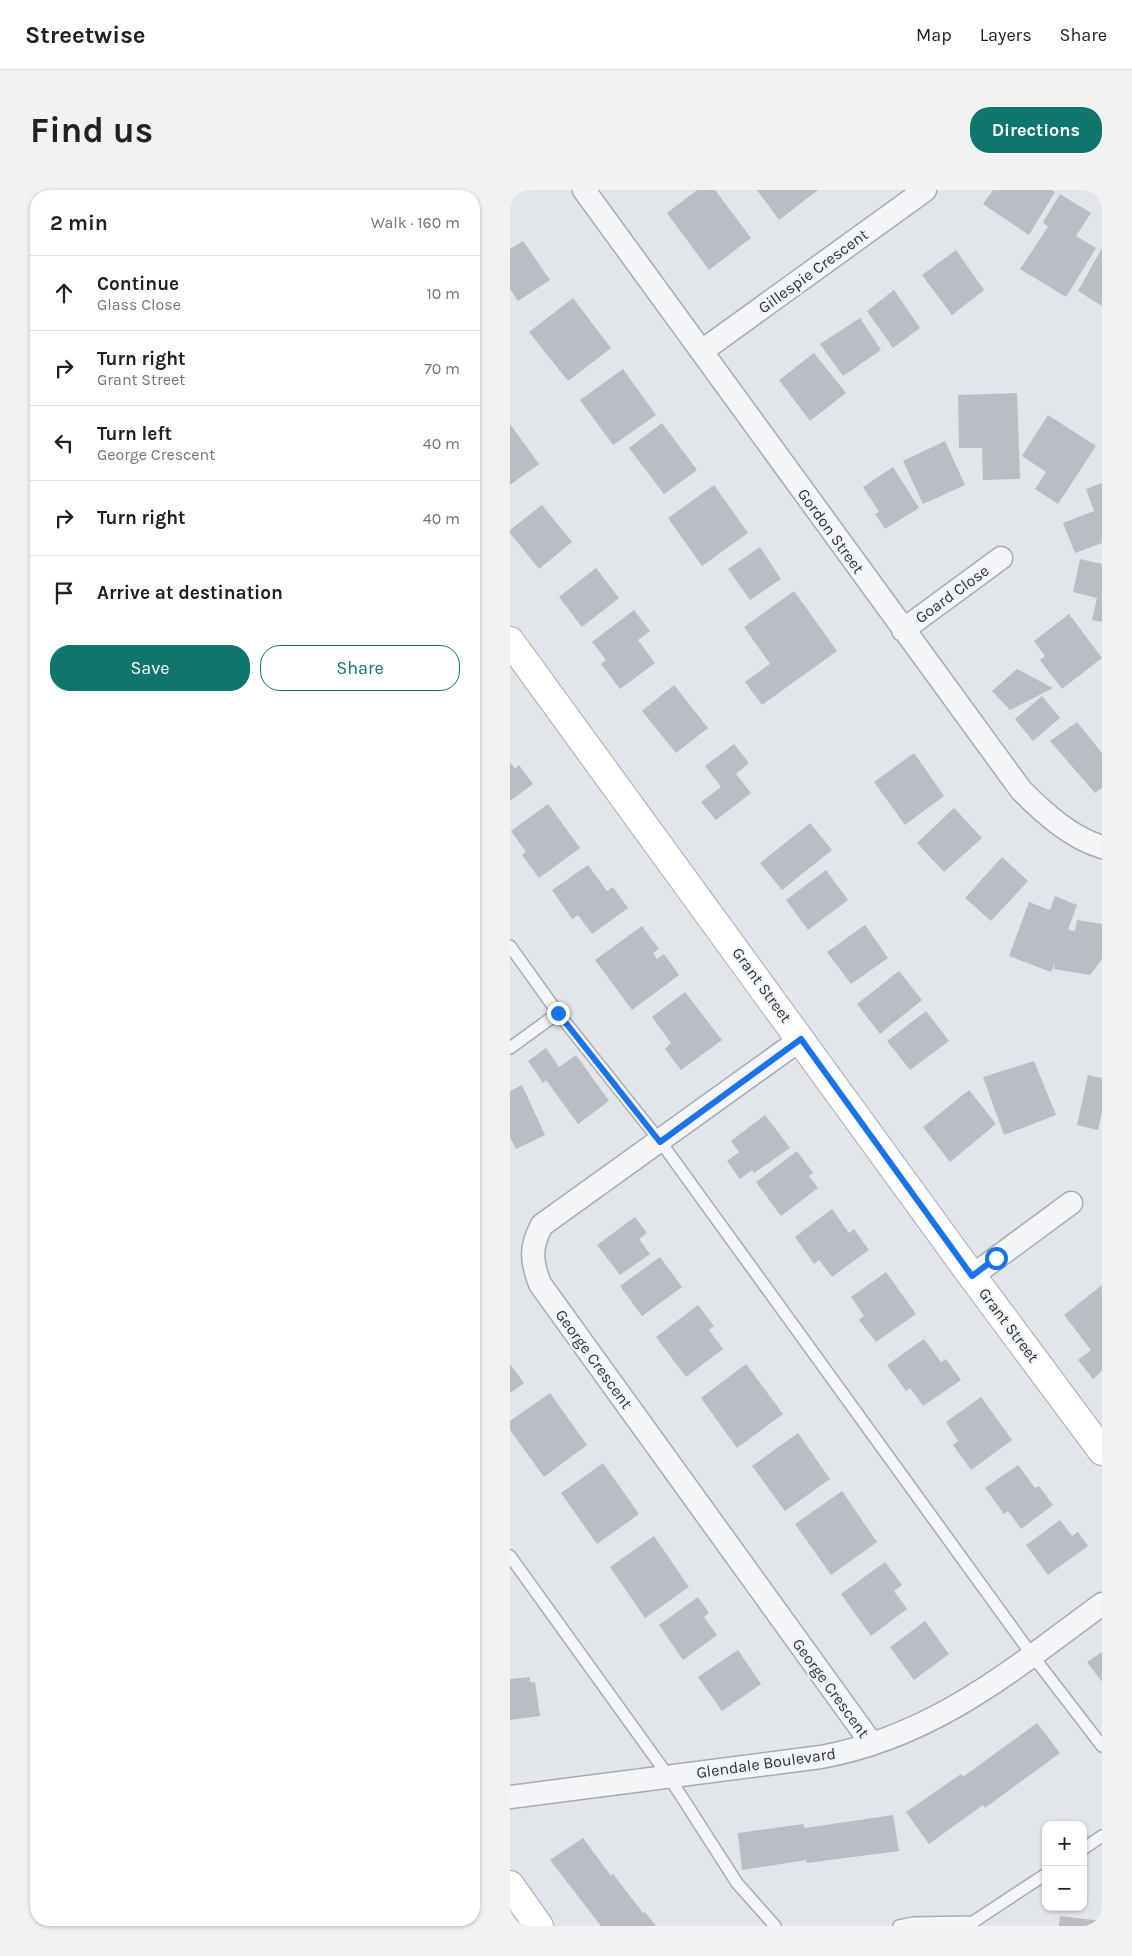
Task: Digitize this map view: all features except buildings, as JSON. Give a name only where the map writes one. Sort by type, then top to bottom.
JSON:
[{"type":"street","name":"Gordon Street","points":[[584,190],[903,630],[1022,790],[1049,817],[1088,843],[1102,847]]},
{"type":"street","name":"Gillespie Crescent","points":[[702,352],[925,190]]},
{"type":"street","name":"Goard Close","points":[[903,630],[1001,558]]},
{"type":"street","name":"Grant Street","points":[[510,641],[1102,1452]]},
{"type":"street","name":"George Crescent","points":[[801,1039],[542,1225],[536,1237],[532,1253],[535,1271],[540,1284],[872,1744]]},
{"type":"street","points":[[972,1276],[1071,1203]]},
{"type":"street","name":"Glendale Boulevard","points":[[510,1797],[821,1756],[845,1752],[872,1744],[914,1728],[955,1708],[980,1693],[1102,1604]]},
{"type":"street","points":[[510,1885],[539,1926]]},
{"type":"lane","points":[[510,946],[558,1013],[660,1142],[1032,1656],[1102,1746]]},
{"type":"lane","points":[[510,1048],[558,1013]]},
{"type":"lane","points":[[510,1556],[669,1777],[737,1882],[775,1926]]},
{"type":"lane","points":[[1087,1846],[1102,1836]]},
{"type":"lane","points":[[899,1926],[913,1923],[973,1922],[1042,1877]]},
{"type":"route","points":[[558,1013],[660,1142],[801,1039],[972,1276],[996,1258]]}]
